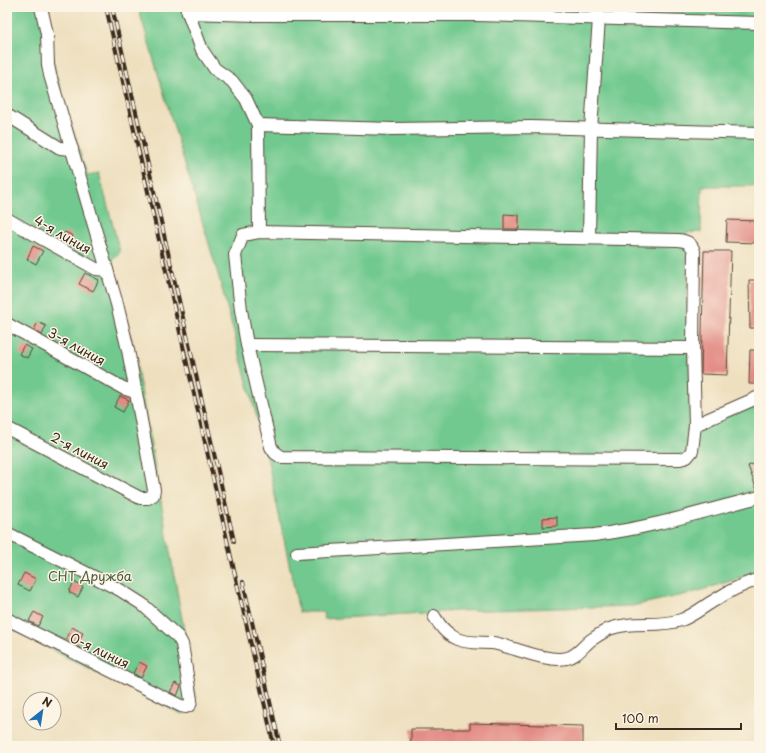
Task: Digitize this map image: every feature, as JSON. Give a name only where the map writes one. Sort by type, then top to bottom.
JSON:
[{"type":"street","points":[[41,7],[47,34],[48,65],[50,75],[107,270],[126,342],[135,392]]},
{"type":"street","points":[[259,232],[258,125],[246,99],[232,81],[215,69],[202,50],[187,10],[254,15],[476,15],[599,13],[759,23]]},
{"type":"street","points":[[589,238],[591,129],[599,13]]},
{"type":"street","points":[[7,115],[60,148],[72,150]]},
{"type":"street","points":[[258,125],[392,129],[531,127],[759,132]]},
{"type":"street","name":"4-я линия","points":[[7,218],[96,269],[107,270]]},
{"type":"street","points":[[259,232],[686,241],[692,245],[694,251],[693,348],[695,426],[692,451],[687,457],[680,459],[281,457],[275,453],[271,447],[247,345],[241,310],[235,255],[243,235],[259,232]]},
{"type":"street","name":"3-я линия","points":[[7,324],[123,388],[135,392]]},
{"type":"street","points":[[247,345],[693,348]]},
{"type":"street","name":"2-я линия","points":[[7,428],[140,498],[148,498],[153,495],[154,490],[135,392]]},
{"type":"street","points":[[695,426],[759,397]]},
{"type":"street","points":[[297,553],[601,534],[652,524],[759,497]]},
{"type":"street","name":"0-я линия","points":[[7,533],[120,590],[142,604],[178,638],[182,644],[191,700],[190,705],[186,707],[181,706],[7,619]]},
{"type":"street","points":[[434,616],[447,633],[458,639],[467,642],[493,644],[550,658],[561,659],[569,658],[590,641],[610,629],[628,624],[669,623],[682,620],[716,599],[759,579]]},
{"type":"green space","name":"СНТ Дружба","points":[[7,7],[48,7],[53,60],[56,74],[87,175],[99,173],[120,252],[112,261],[134,351],[196,697],[189,712],[182,714],[7,626]]},
{"type":"green space","points":[[138,7],[759,7],[759,186],[702,186],[701,232],[686,233],[691,430],[759,403],[759,572],[692,593],[632,606],[457,611],[324,619],[323,612],[299,612],[265,447],[218,274]]},
{"type":"building","points":[[504,214],[519,215],[519,229],[504,229]]},
{"type":"building","points":[[727,220],[759,221],[759,243],[726,242]]},
{"type":"building","points":[[65,232],[73,236],[68,245],[61,241]]},
{"type":"building","points":[[33,246],[43,251],[36,264],[27,259]]},
{"type":"building","points":[[704,251],[731,251],[727,375],[701,374]]},
{"type":"building","points":[[85,273],[99,280],[93,291],[79,284]]},
{"type":"building","points":[[749,280],[759,280],[759,328],[750,328]]},
{"type":"building","points":[[38,322],[46,326],[42,335],[34,330]]},
{"type":"building","points":[[24,345],[32,349],[27,358],[19,354]]},
{"type":"building","points":[[750,350],[759,350],[759,384],[749,384]]},
{"type":"building","points":[[120,396],[129,400],[123,412],[114,407]]},
{"type":"building","points":[[759,462],[759,490],[757,490],[748,466]]},
{"type":"building","points":[[557,517],[557,526],[543,527],[543,518]]},
{"type":"building","points":[[24,573],[36,579],[30,591],[18,585]]},
{"type":"building","points":[[74,582],[83,587],[78,597],[69,592]]},
{"type":"building","points":[[34,612],[43,617],[38,626],[29,621]]},
{"type":"building","points":[[72,627],[83,633],[77,644],[66,638]]},
{"type":"building","points":[[139,662],[147,666],[141,678],[133,673]]},
{"type":"building","points":[[175,683],[181,686],[177,696],[170,692]]},
{"type":"building","points":[[470,723],[583,726],[583,746],[411,746],[411,729],[470,729]]},
{"type":"railway","points":[[106,7],[274,746]]},
{"type":"railway","points":[[112,7],[234,541]]},
{"type":"railway","points":[[243,582],[280,746]]}]
